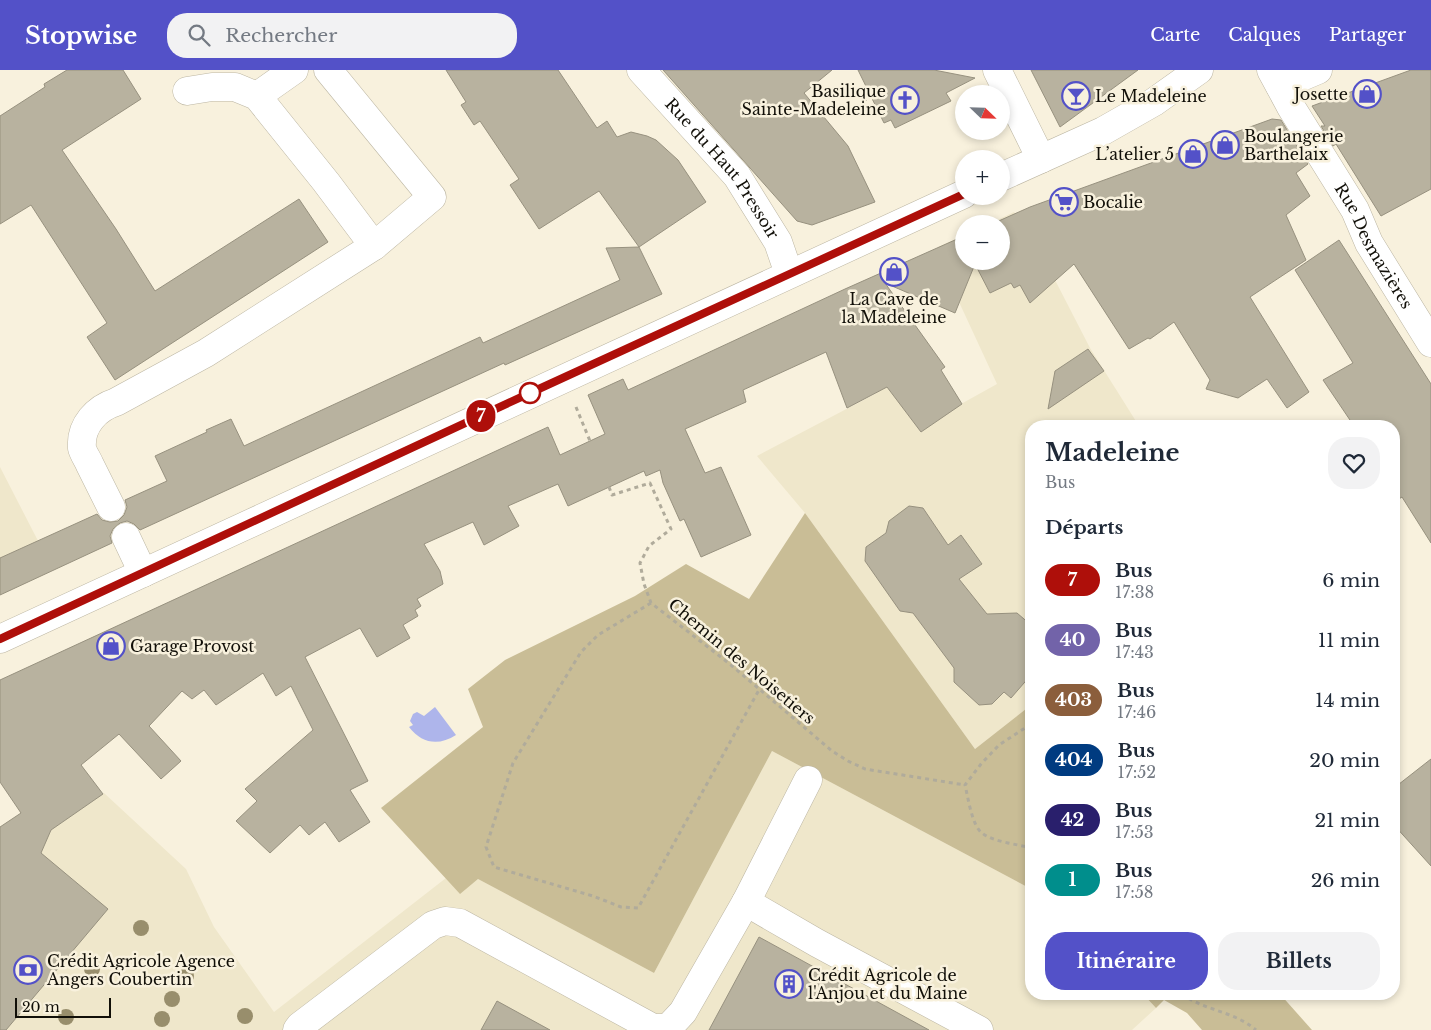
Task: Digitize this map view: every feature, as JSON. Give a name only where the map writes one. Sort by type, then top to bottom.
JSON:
[{"type":"main road","points":[[257,96],[294,70]]},
{"type":"main road","points":[[111,507],[82,449],[86,428],[91,418],[98,411],[106,405],[116,402],[206,353],[374,246],[432,197],[328,70]]},
{"type":"main road","name":"Rue du Haut Pressoir","points":[[641,70],[737,176],[778,242],[789,274]]},
{"type":"main road","points":[[997,70],[1041,159]]},
{"type":"main road","points":[[1010,173],[1102,131],[1154,102],[1198,70]]},
{"type":"main road","points":[[1276,78],[1318,70]]},
{"type":"main road","name":"Rue Desmazières","points":[[1276,78],[1292,108],[1355,210],[1369,243],[1431,343]]},
{"type":"main road","points":[[187,91],[212,87],[236,87],[257,96],[326,182],[374,246]]},
{"type":"main road","points":[[0,639],[955,198]]},
{"type":"main road","points":[[126,537],[143,573]]},
{"type":"main road","points":[[297,1030],[433,925],[445,921],[460,923],[653,1028],[668,1028],[683,1012],[746,902],[808,780]]},
{"type":"main road","points":[[746,902],[817,943],[979,1030]]},
{"type":"path","points":[[572,398],[590,441]]},
{"type":"path","name":"Chemin des Noisetiers","points":[[608,487],[612,495],[650,483],[671,530],[649,546],[640,563],[644,584],[651,603],[832,751],[848,761],[865,769],[964,785]]},
{"type":"path","points":[[651,603],[598,635],[580,652],[513,763],[486,847],[494,868],[594,896],[621,907],[638,908],[759,690]]},
{"type":"path","points":[[1025,728],[999,745],[964,785],[974,821],[980,832],[990,837],[1025,846]]},
{"type":"path","points":[[1192,1000],[1203,1006],[1233,1014],[1256,1030]]},
{"type":"shaded area","points":[[1014,212],[1052,283],[1055,280],[1090,348],[1135,420],[1025,420],[1025,710],[975,749],[805,513],[757,456],[875,394],[886,385],[921,432],[961,404],[997,384],[959,302],[938,247],[955,239],[955,270],[1010,270],[1010,215],[1008,215]]},
{"type":"shaded area","points":[[0,467],[53,570],[0,595]]},
{"type":"shaded area","points":[[805,513],[975,749],[1025,710],[1025,886],[772,751],[654,973],[478,879],[460,894],[381,808],[483,727],[468,689],[505,660],[635,596],[686,564],[749,599]]},
{"type":"shaded area","points":[[772,751],[1025,886],[1025,1000],[1149,1000],[1156,1008],[1132,1030],[0,1030],[5,862],[104,793],[186,869],[214,927],[274,1012],[446,878],[460,893],[478,879],[654,973]]},
{"type":"shaded area","points":[[1149,1000],[1164,1000],[1156,1008]]},
{"type":"shaded area","points":[[1164,1000],[1285,1000],[1312,1030],[1202,1030],[1187,1013]]},
{"type":"water","points":[[435,707],[456,735],[450,739],[431,742],[419,737],[409,727],[413,725],[410,721],[413,714],[417,712],[424,716]]},
{"type":"building","points":[[67,70],[123,70],[141,99],[62,150],[116,229],[155,291],[299,199],[328,242],[115,380],[87,337],[107,323],[31,205],[0,224],[0,116],[45,87],[44,84]]},
{"type":"building","points":[[446,70],[558,70],[597,128],[607,121],[617,137],[631,132],[656,140],[678,160],[706,202],[639,247],[599,191],[539,229],[510,185],[519,179],[480,121],[474,125],[461,105],[466,102]]},
{"type":"building","points":[[663,70],[832,70],[804,93],[848,146],[875,202],[812,225],[797,221]]},
{"type":"building","name":"Basilique Sainte-Madeleine","points":[[858,70],[934,70],[975,78],[961,85],[955,85],[955,88],[946,93],[951,101],[895,128],[891,120],[884,123]]},
{"type":"building","points":[[1031,70],[1138,70],[1060,127]]},
{"type":"building","points":[[1411,70],[1431,70],[1431,189],[1381,216],[1336,144],[1333,146],[1321,126],[1325,126],[1312,106]]},
{"type":"building","points":[[1272,119],[1281,120],[1308,164],[1296,173],[1310,196],[1286,215],[1306,260],[1250,297],[1309,392],[1287,408],[1267,379],[1238,398],[1206,389],[1210,380],[1174,322],[1150,339],[1148,338],[1129,349],[1074,264],[1030,303],[1020,285],[1014,288],[1011,283],[990,293],[978,270],[1010,270],[1010,216]]},
{"type":"building","points":[[955,240],[955,270],[973,270],[955,313],[885,283],[945,367],[941,370],[962,404],[921,432],[887,387],[847,408],[826,352],[743,390],[746,402],[685,429],[705,473],[721,467],[751,535],[701,557],[684,519],[680,521],[663,483],[660,470],[646,476],[644,471],[568,506],[558,484],[508,506],[519,526],[484,545],[473,522],[424,544],[440,571],[443,584],[417,599],[421,606],[415,610],[418,616],[403,625],[410,638],[377,657],[360,628],[305,657],[368,781],[350,790],[370,822],[339,842],[325,822],[309,835],[300,825],[270,853],[236,821],[257,801],[245,789],[313,730],[291,686],[276,696],[263,673],[216,705],[204,690],[192,699],[182,691],[149,726],[181,761],[161,779],[119,734],[81,765],[103,794],[51,830],[41,853],[108,909],[6,1030],[0,1030],[0,827],[21,813],[0,782],[0,680],[548,427],[560,455],[605,434],[588,395],[623,379],[628,390]]},
{"type":"building","points":[[1339,240],[1431,384],[1431,543],[1402,497],[1400,498],[1400,420],[1350,420],[1323,380],[1353,363],[1295,270]]},
{"type":"building","points":[[639,247],[662,294],[505,365],[504,363],[140,530],[134,524],[127,521],[120,523],[113,529],[110,536],[112,543],[0,595],[0,558],[97,514],[102,520],[118,521],[124,515],[127,507],[125,500],[167,481],[155,456],[231,419],[244,446],[480,337],[483,343],[620,280],[606,248]]},
{"type":"building","points":[[1088,349],[1104,371],[1048,409],[1055,371]]},
{"type":"building","points":[[909,506],[923,508],[948,545],[961,535],[982,564],[959,579],[987,614],[1017,613],[1025,620],[1025,682],[1011,698],[1004,692],[992,704],[979,705],[954,682],[954,668],[913,613],[900,611],[865,561],[866,547],[886,533],[889,521]]},
{"type":"building","points":[[1431,759],[1431,866],[1400,832],[1400,783]]},
{"type":"building","name":"Crédit Agricole de l'Anjou et du Maine","points":[[759,937],[929,1030],[709,1030]]},
{"type":"building","points":[[497,1001],[550,1030],[481,1030]]},
{"type":"bus line","name":"7","points":[[0,639],[955,198]]},
{"type":"place","name":"Josette","points":[[1367,94]]},
{"type":"place","name":"Le Madeleine","points":[[1076,96]]},
{"type":"place","name":"Basilique Sainte-Madeleine","points":[[905,100]]},
{"type":"place","name":"Boulangerie Barthelaix","points":[[1225,145]]},
{"type":"place","name":"L’atelier 5","points":[[1193,154]]},
{"type":"place","name":"Bocalie","points":[[1064,202]]},
{"type":"place","name":"La Cave de la Madeleine","points":[[894,272]]},
{"type":"place","name":"Garage Provost","points":[[111,646]]},
{"type":"place","name":"Crédit Agricole Agence Angers Coubertin","points":[[28,970]]},
{"type":"place","name":"Crédit Agricole de l'Anjou et du Maine","points":[[789,984]]}]
